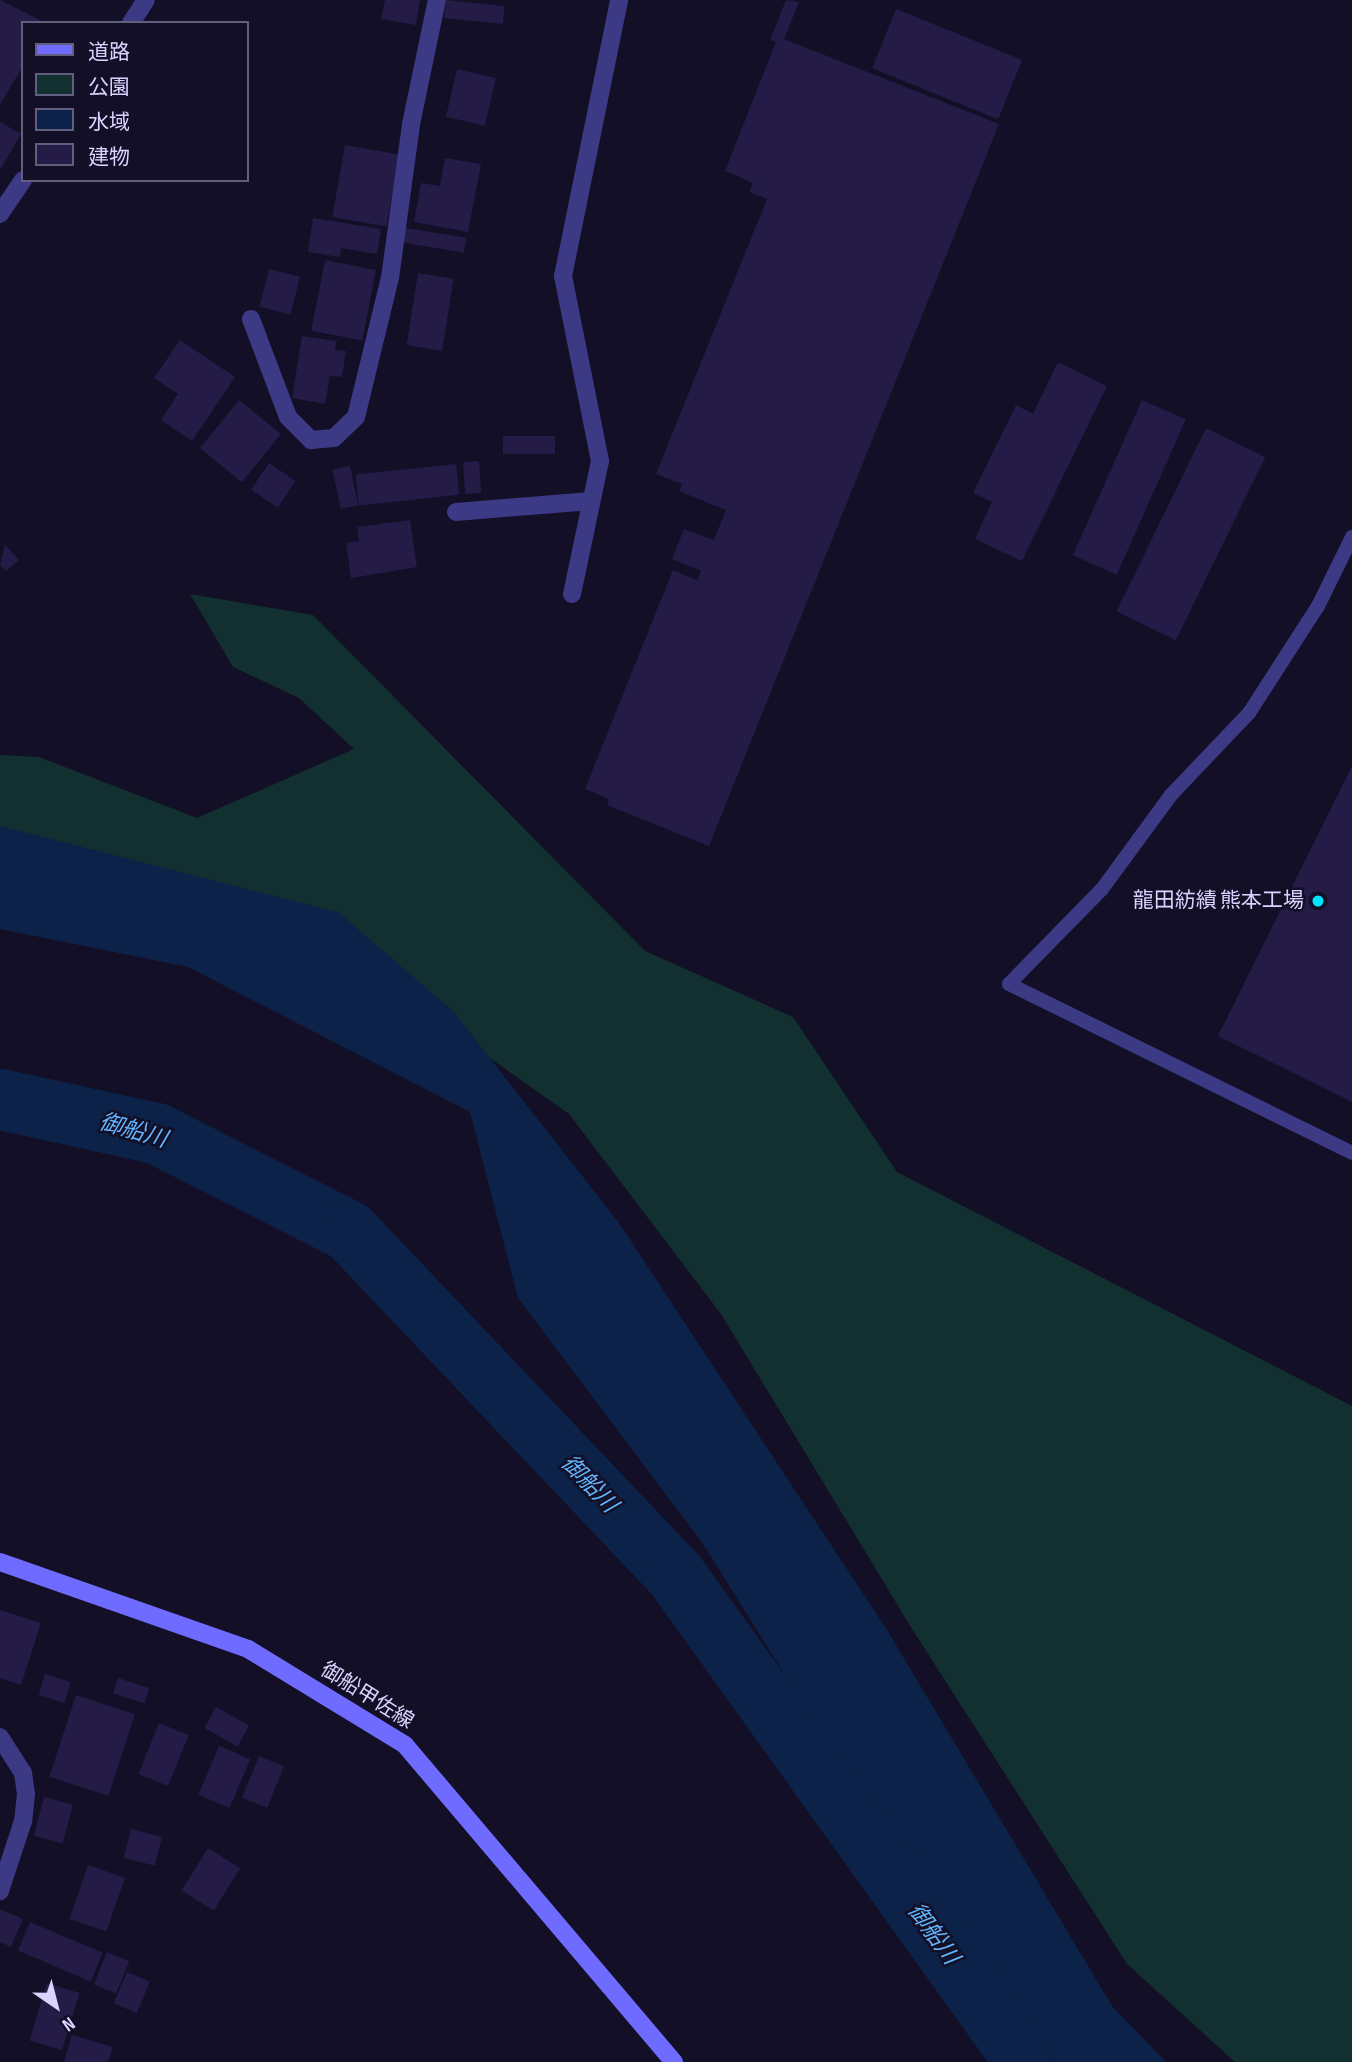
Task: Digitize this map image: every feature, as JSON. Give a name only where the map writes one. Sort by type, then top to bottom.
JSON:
[{"type":"main road","name":"御船甲佐線","points":[[0,1562],[248,1648],[405,1745],[674,2062]]},
{"type":"street","points":[[132,21],[146,0]]},
{"type":"street","points":[[251,319],[288,416],[312,440],[334,438],[356,417],[390,278],[411,124],[437,0]]},
{"type":"street","points":[[572,594],[600,461],[593,408],[563,276],[619,0]]},
{"type":"street","points":[[0,214],[22,182]]},
{"type":"street","points":[[456,512],[591,501]]},
{"type":"street","points":[[0,1737],[23,1773],[26,1794],[23,1821],[0,1891]]},
{"type":"lane","points":[[1352,537],[1318,606],[1249,713],[1171,795],[1102,889],[1009,984],[1352,1153]]},
{"type":"green space","points":[[190,594],[313,615],[645,951],[793,1017],[897,1172],[1352,1406],[1352,2062],[1235,2062],[1127,1964],[914,1632],[721,1314],[569,1114],[317,936],[0,887],[0,755],[39,757],[197,818],[354,749],[299,698],[233,667]]},
{"type":"water","points":[[0,826],[338,912],[453,1011],[619,1223],[887,1630],[1112,2006],[1166,2062],[1028,2062],[701,1541],[518,1298],[470,1112],[188,967],[0,929]]},
{"type":"building","points":[[0,0],[42,21],[21,21],[21,69],[0,105]]},
{"type":"building","points":[[385,0],[420,0],[416,25],[381,19]]},
{"type":"building","points":[[446,0],[505,6],[503,24],[444,18]]},
{"type":"building","points":[[786,0],[799,2],[784,39],[999,124],[709,846],[607,805],[609,799],[585,789],[673,570],[697,580],[701,571],[672,559],[684,529],[714,540],[726,510],[679,491],[682,484],[656,474],[767,199],[749,192],[753,183],[725,171],[776,42],[770,40]]},
{"type":"building","points":[[896,9],[1022,60],[998,119],[872,68]]},
{"type":"building","points":[[457,69],[496,78],[485,126],[446,117]]},
{"type":"building","points":[[0,122],[21,134],[0,170]]},
{"type":"building","points":[[345,145],[399,155],[386,226],[332,217]]},
{"type":"building","points":[[445,158],[481,164],[468,232],[414,222],[421,183],[440,186]]},
{"type":"building","points":[[313,218],[381,229],[377,254],[341,248],[340,257],[308,252]]},
{"type":"building","points":[[405,228],[466,238],[464,253],[403,243]]},
{"type":"building","points":[[325,260],[376,270],[362,341],[311,331]]},
{"type":"building","points":[[269,269],[300,277],[291,315],[260,307]]},
{"type":"building","points":[[418,273],[454,279],[442,351],[407,345]]},
{"type":"building","points":[[302,336],[336,341],[335,350],[346,351],[342,377],[330,376],[325,404],[292,398]]},
{"type":"building","points":[[180,340],[235,377],[192,441],[161,420],[178,394],[154,378]]},
{"type":"building","points":[[1058,362],[1107,386],[1022,561],[975,539],[992,502],[973,493],[1016,405],[1033,414]]},
{"type":"building","points":[[239,400],[281,434],[242,482],[200,448]]},
{"type":"building","points":[[1142,400],[1186,420],[1117,575],[1073,555]]},
{"type":"building","points":[[1206,428],[1265,457],[1176,640],[1117,611]]},
{"type":"building","points":[[503,436],[555,436],[555,454],[503,454]]},
{"type":"building","points":[[479,461],[481,493],[465,494],[463,462]]},
{"type":"building","points":[[269,463],[296,481],[278,507],[251,490]]},
{"type":"building","points":[[456,464],[459,495],[359,505],[356,475]]},
{"type":"building","points":[[350,466],[358,505],[341,509],[332,470]]},
{"type":"building","points":[[410,520],[417,567],[351,578],[346,543],[359,541],[357,527]]},
{"type":"building","points":[[5,545],[19,560],[6,571],[0,565]]},
{"type":"building","name":"龍田紡績 熊本工場","points":[[1352,766],[1352,1102],[1218,1036]]},
{"type":"building","points":[[0,1610],[41,1623],[21,1685],[0,1678]]},
{"type":"building","points":[[45,1674],[71,1682],[64,1703],[39,1695]]},
{"type":"building","points":[[118,1678],[149,1688],[144,1703],[113,1693]]},
{"type":"building","points":[[76,1695],[135,1714],[108,1796],[49,1777]]},
{"type":"building","points":[[216,1707],[249,1725],[238,1746],[204,1728]]},
{"type":"building","points":[[159,1723],[189,1735],[168,1786],[138,1774]]},
{"type":"building","points":[[219,1746],[250,1759],[230,1808],[198,1795]]},
{"type":"building","points":[[259,1756],[284,1766],[267,1808],[242,1798]]},
{"type":"building","points":[[44,1797],[73,1805],[63,1843],[34,1836]]},
{"type":"building","points":[[131,1829],[162,1837],[155,1866],[124,1858]]},
{"type":"building","points":[[208,1848],[240,1868],[214,1911],[182,1890]]},
{"type":"building","points":[[88,1865],[125,1878],[106,1932],[69,1919]]},
{"type":"building","points":[[0,1909],[23,1919],[11,1947],[0,1942]]},
{"type":"building","points":[[30,1922],[103,1953],[91,1981],[18,1951]]},
{"type":"building","points":[[107,1952],[129,1961],[116,1993],[94,1984]]},
{"type":"building","points":[[127,1972],[150,1982],[137,2013],[114,2003]]},
{"type":"building","points":[[47,1983],[80,1993],[62,2050],[29,2040]]},
{"type":"building","points":[[72,2035],[113,2047],[108,2062],[64,2062]]},
{"type":"waterway","name":"御船川","points":[[0,1099],[156,1133],[349,1231],[674,1573],[1025,2062]]},
{"type":"place","name":"龍田紡績 熊本工場","points":[[1318,901]]}]
